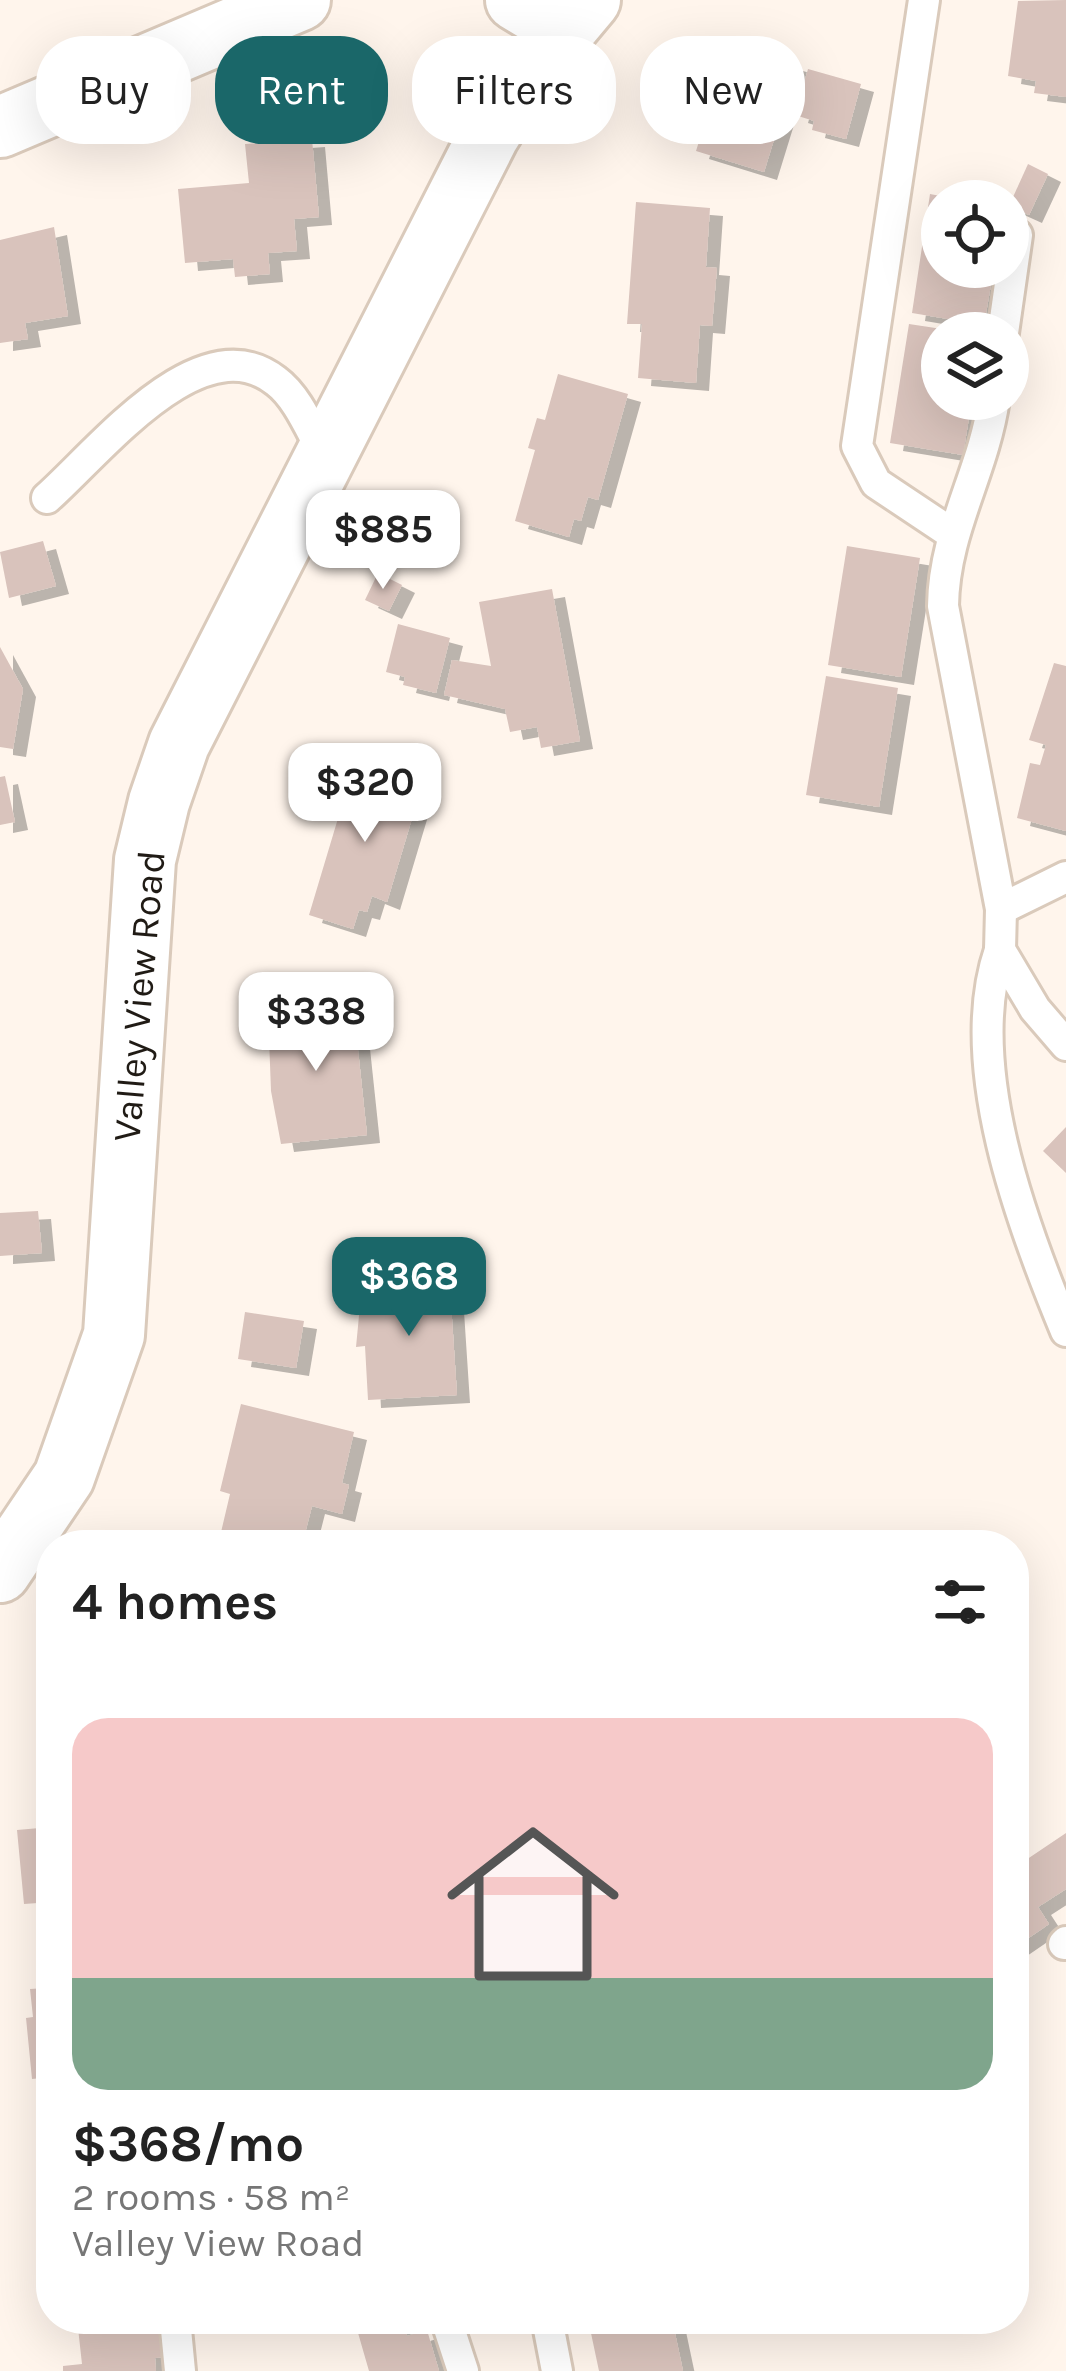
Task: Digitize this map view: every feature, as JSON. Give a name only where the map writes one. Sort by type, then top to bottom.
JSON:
[{"type":"street","points":[[0,128],[300,0]]},
{"type":"street","name":"Valley View Road","points":[[0,1572],[64,1477],[114,1335],[145,860],[179,744],[557,10]]},
{"type":"lane","points":[[924,0],[856,446],[876,483],[951,533]]},
{"type":"lane","points":[[47,498],[178,380],[217,364],[248,364],[279,383],[327,459]]},
{"type":"lane","points":[[990,420],[981,464],[951,533],[944,606],[1001,909],[1000,950],[988,983],[990,1070],[1009,1167],[1066,1331]]},
{"type":"lane","points":[[1001,909],[1066,877]]},
{"type":"lane","points":[[1000,950],[1035,1009],[1066,1045]]},
{"type":"lane","points":[[176,2334],[180,2371]]},
{"type":"lane","points":[[451,2334],[463,2371]]},
{"type":"lane","points":[[550,2334],[556,2371]]},
{"type":"building","points":[[1066,0],[1066,97],[1034,93],[1036,81],[1008,76],[1018,1]]},
{"type":"building","points":[[808,69],[861,84],[846,139],[812,130],[814,121],[805,118]]},
{"type":"building","points":[[245,144],[312,144],[319,217],[294,219],[297,251],[268,253],[270,274],[235,277],[233,259],[185,263],[178,189],[249,183]]},
{"type":"building","points":[[698,144],[773,144],[764,172],[696,151]]},
{"type":"building","points":[[1028,164],[1048,174],[1029,215],[1029,180],[1021,180]]},
{"type":"building","points":[[636,202],[710,208],[706,267],[717,268],[712,326],[700,325],[696,383],[638,378],[642,324],[627,324]]},
{"type":"building","points":[[54,227],[68,316],[25,323],[28,339],[0,343],[0,240]]},
{"type":"building","points":[[921,254],[921,288],[990,288],[986,312],[912,313]]},
{"type":"building","points":[[909,324],[921,326],[921,420],[969,420],[963,455],[890,443]]},
{"type":"building","points":[[558,374],[628,394],[598,500],[588,497],[581,521],[574,519],[569,537],[515,521],[535,450],[528,448],[537,418],[545,420]]},
{"type":"building","points":[[43,541],[56,586],[9,598],[0,552]]},
{"type":"building","points":[[847,546],[920,558],[901,677],[828,665]]},
{"type":"building","points":[[378,573],[402,585],[389,611],[365,600]]},
{"type":"building","points":[[552,589],[580,741],[541,748],[537,727],[510,732],[505,709],[444,695],[452,660],[491,666],[479,602]]},
{"type":"building","points":[[398,624],[450,638],[436,693],[403,685],[405,677],[386,672]]},
{"type":"building","points":[[0,647],[23,689],[13,749],[0,747]]},
{"type":"building","points":[[1054,663],[1066,666],[1066,831],[1017,818],[1030,763],[1040,765],[1046,745],[1029,740]]},
{"type":"building","points":[[826,676],[898,688],[879,807],[806,795]]},
{"type":"building","points":[[354,765],[422,785],[387,902],[372,896],[367,912],[359,910],[353,929],[309,915]]},
{"type":"building","points":[[5,776],[15,822],[0,825],[0,777]]},
{"type":"building","points":[[353,1003],[367,1135],[281,1144],[271,1091],[268,1011]]},
{"type":"building","points":[[1066,1127],[1066,1173],[1043,1151]]},
{"type":"building","points":[[38,1211],[42,1253],[0,1256],[0,1213]]},
{"type":"building","points":[[449,1273],[457,1395],[368,1400],[365,1346],[356,1347],[361,1295],[398,1293],[397,1275]]},
{"type":"building","points":[[245,1312],[304,1321],[296,1368],[238,1359]]},
{"type":"building","points":[[241,1404],[354,1432],[342,1483],[349,1485],[342,1514],[312,1506],[306,1530],[222,1530],[230,1494],[220,1491]]},
{"type":"building","points":[[36,1828],[36,1903],[24,1904],[17,1830]]},
{"type":"building","points":[[1066,1833],[1066,1889],[1038,1907],[1049,1924],[1029,1938],[1029,1858]]},
{"type":"building","points":[[30,1989],[36,1989],[36,2079],[32,2079],[26,2018],[33,2017]]},
{"type":"building","points":[[79,2334],[161,2334],[163,2357],[155,2358],[156,2371],[63,2371],[63,2366],[82,2364]]},
{"type":"building","points":[[358,2334],[428,2334],[439,2371],[369,2371]]},
{"type":"building","points":[[591,2334],[675,2334],[683,2371],[599,2371]]}]
